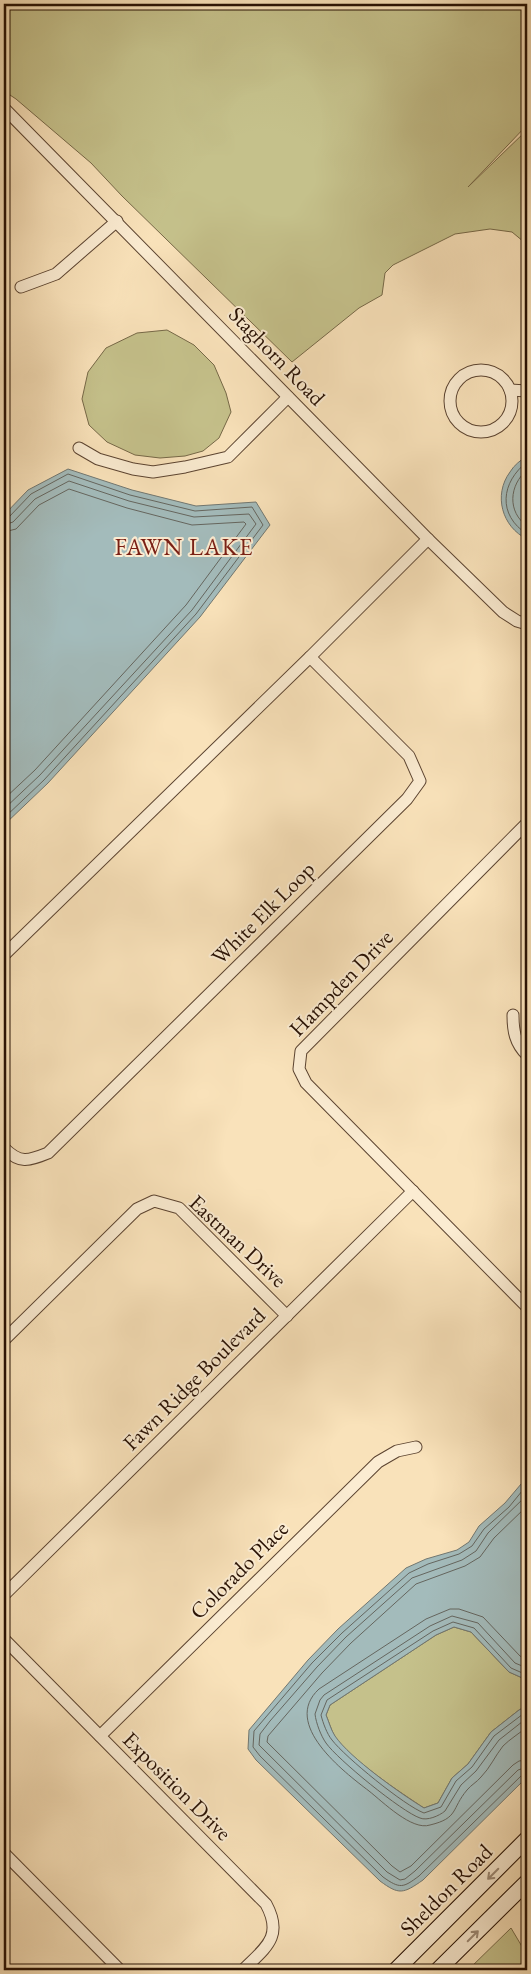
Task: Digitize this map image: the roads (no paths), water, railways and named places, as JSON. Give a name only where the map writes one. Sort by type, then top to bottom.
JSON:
[{"type":"main road","name":"Sheldon Road","points":[[396,1970],[527,1839]]},
{"type":"main road","points":[[438,1970],[527,1882]]},
{"type":"street","name":"Staghorn Road","points":[[4,108],[428,539],[502,612],[517,621],[527,624]]},
{"type":"street","points":[[21,287],[56,274],[117,222]]},
{"type":"street","points":[[510,390],[512,400],[510,411],[506,420],[498,427],[489,431],[469,430],[453,416],[450,406],[453,386],[459,378],[468,373],[478,370],[487,371],[497,375],[510,390],[527,391]]},
{"type":"street","points":[[79,448],[98,459],[132,469],[153,472],[186,467],[228,457],[288,397]]},
{"type":"street","points":[[4,955],[310,657],[428,539]]},
{"type":"street","name":"White Elk Loop","points":[[4,1148],[12,1157],[28,1161],[48,1154],[407,799],[420,780],[409,756],[310,657]]},
{"type":"street","name":"Hampden Drive","points":[[527,823],[301,1051],[299,1068],[306,1083],[527,1307]]},
{"type":"street","points":[[513,1015],[513,1034],[521,1049],[527,1055]]},
{"type":"street","name":"Fawn Ridge Boulevard","points":[[4,1596],[413,1191]]},
{"type":"street","name":"Eastman Drive","points":[[4,1340],[137,1209],[154,1201],[179,1208],[287,1316]]},
{"type":"street","name":"Colorado Place","points":[[100,1736],[378,1462],[397,1451],[416,1447]]},
{"type":"street","name":"Exposition Drive","points":[[4,1639],[266,1904],[273,1917],[273,1933],[266,1947],[243,1970]]},
{"type":"street","points":[[4,1853],[120,1970]]},
{"type":"water","points":[[527,456],[527,539],[511,527],[506,519],[501,500],[502,490],[510,472]]},
{"type":"water","points":[[68,469],[132,490],[196,506],[256,502],[270,525],[200,617],[48,783],[4,825],[4,515],[28,490]]},
{"type":"water","points":[[527,1477],[527,1680],[509,1672],[471,1632],[454,1627],[436,1635],[330,1705],[326,1715],[335,1736],[352,1755],[390,1785],[424,1808],[438,1803],[452,1778],[468,1764],[491,1732],[527,1706],[527,1777],[423,1880],[411,1888],[397,1891],[380,1881],[256,1760],[248,1749],[249,1730],[308,1660],[338,1629],[406,1568],[426,1559],[457,1550],[469,1542],[479,1526],[505,1503]]},
{"type":"district","name":"FAWN LAKE","points":[[184,546]]}]
